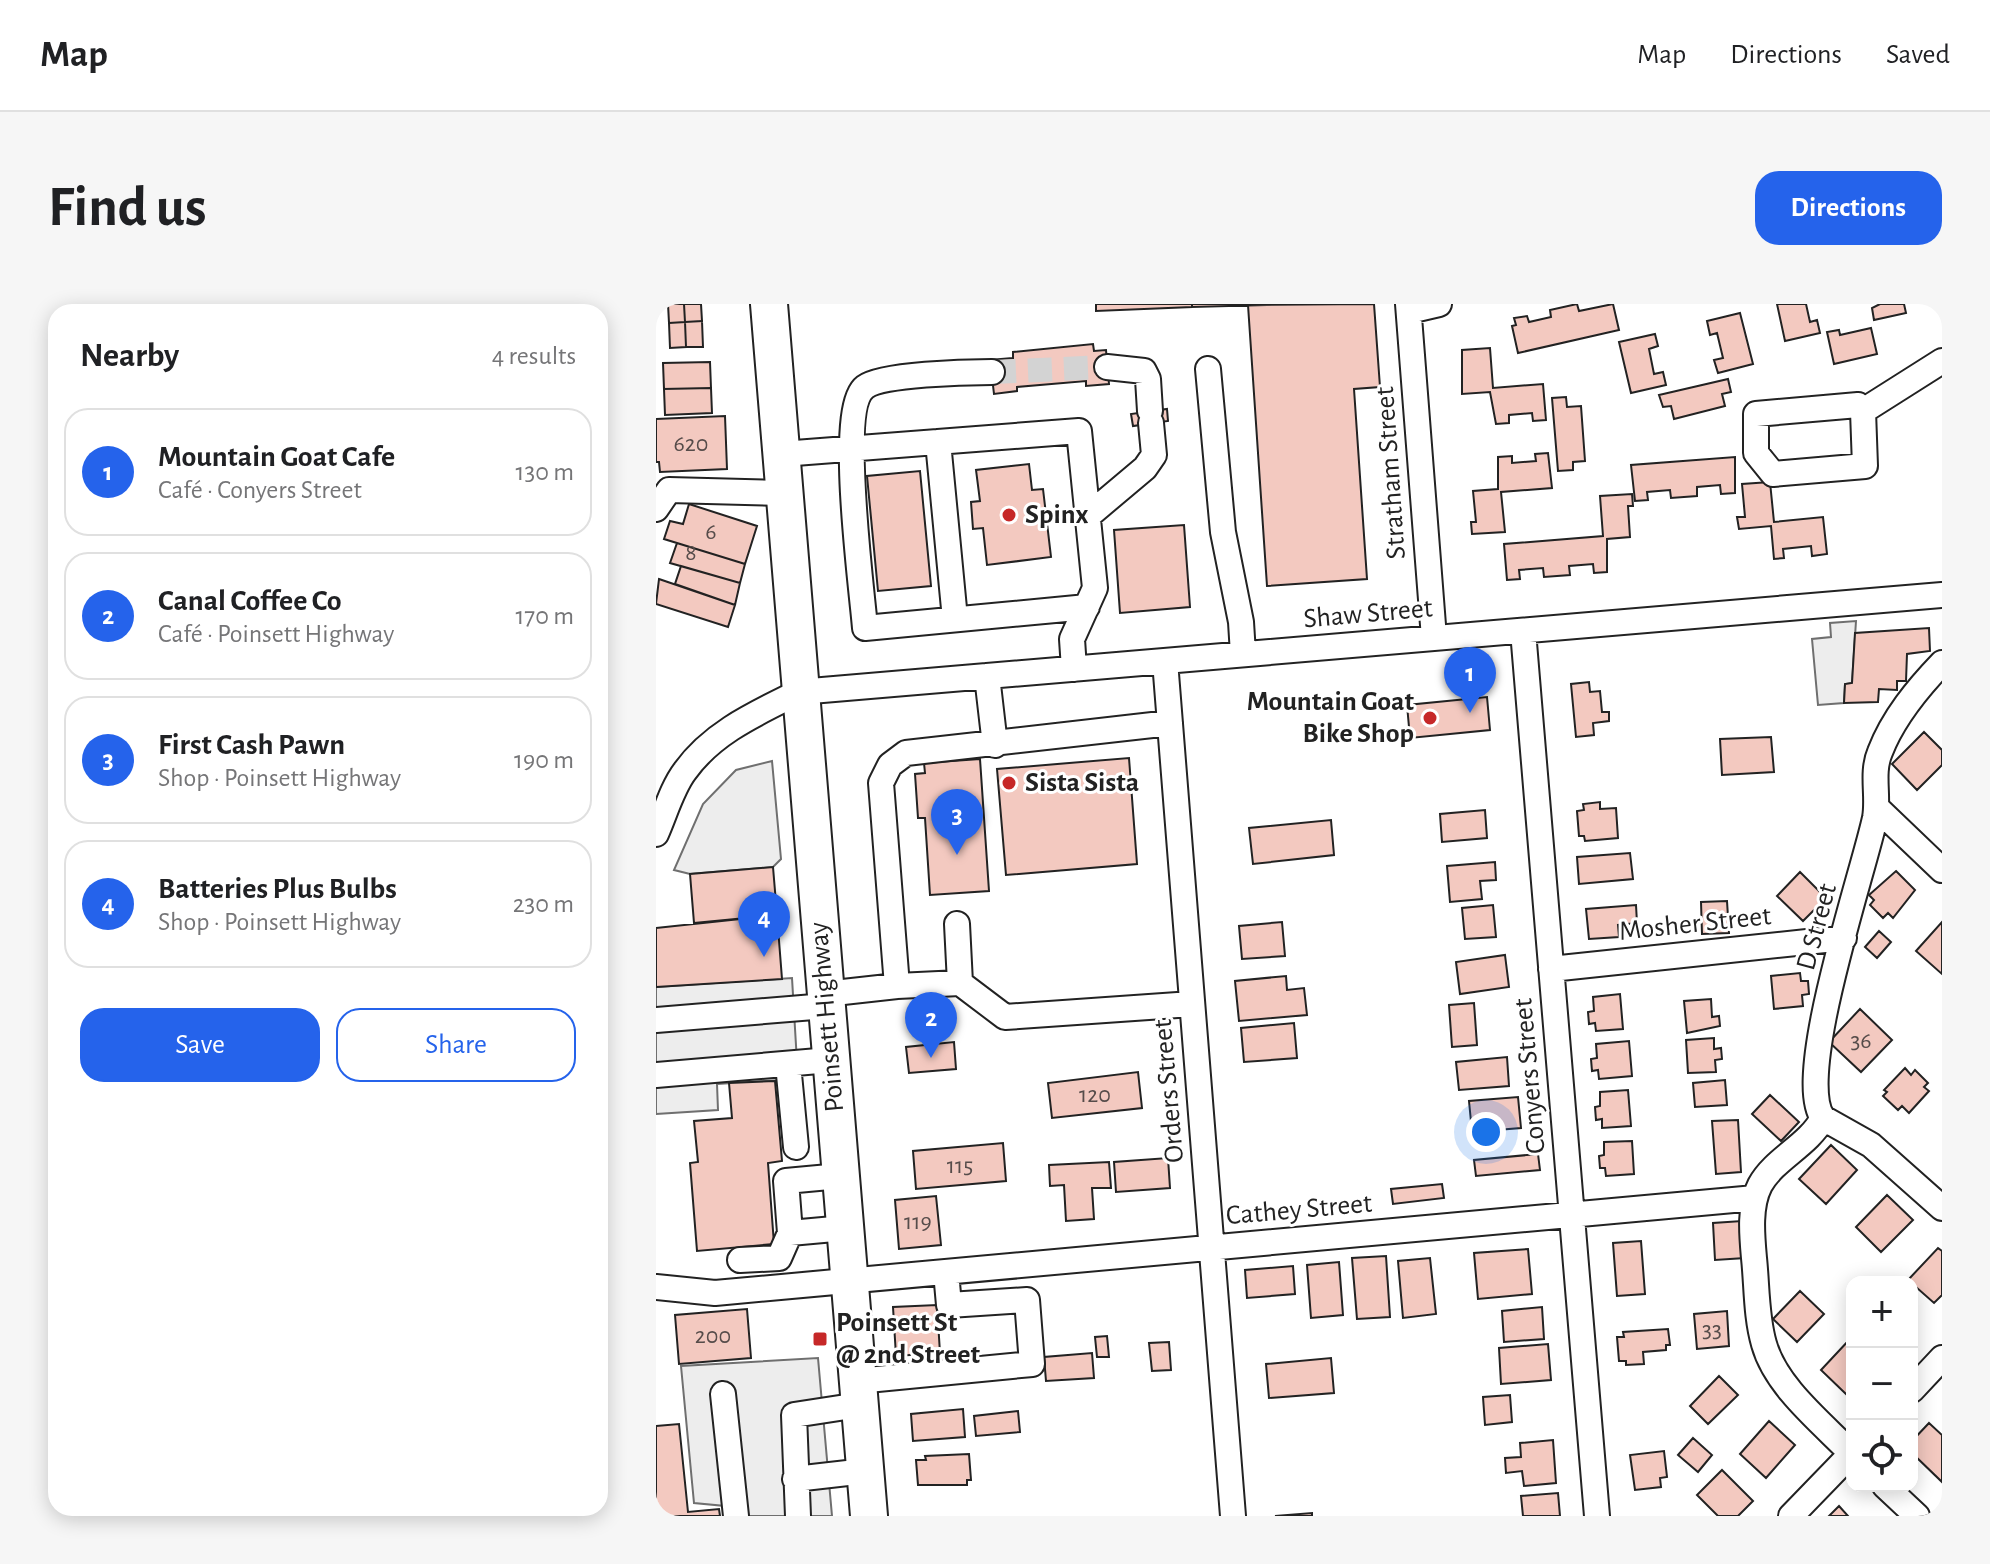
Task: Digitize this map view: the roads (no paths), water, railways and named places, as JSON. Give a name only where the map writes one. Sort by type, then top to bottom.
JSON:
[{"type":"highway","name":"Poinsett Highway","points":[[769,304],[865,1471],[863,1515]]},
{"type":"street","points":[[1408,308],[1439,304]]},
{"type":"street","name":"Stratham Street","points":[[1408,308],[1434,638]]},
{"type":"street","points":[[1863,411],[1942,361]]},
{"type":"street","points":[[1088,516],[1145,468],[1154,455],[1148,379],[1144,371],[1107,367]]},
{"type":"street","points":[[1208,369],[1223,532],[1241,622],[1243,654]]},
{"type":"street","points":[[992,372],[908,378],[866,386],[854,404],[850,448],[865,628],[1087,607]]},
{"type":"street","points":[[1858,405],[1863,411],[1865,466],[1773,474],[1756,453],[1756,414],[1858,405]]},
{"type":"street","points":[[782,454],[1079,431],[1095,588],[1072,639],[1074,669]]},
{"type":"street","points":[[938,442],[955,619]]},
{"type":"street","points":[[656,509],[669,490],[786,506]]},
{"type":"street","name":"Shaw Street","points":[[799,692],[1942,595]]},
{"type":"street","name":"Conyers Street","points":[[1523,631],[1597,1516]]},
{"type":"street","name":"Orders Street","points":[[1165,661],[1233,1516]]},
{"type":"street","name":"D Street","points":[[1823,1118],[1817,1110],[1814,1065],[1877,808],[1875,768],[1885,740],[1915,694],[1942,663]]},
{"type":"street","points":[[987,676],[995,745]]},
{"type":"street","points":[[659,819],[684,771],[715,739],[756,713],[799,692]]},
{"type":"street","points":[[897,986],[881,783],[890,765],[906,753],[1170,723]]},
{"type":"street","points":[[1877,808],[1942,870]]},
{"type":"street","points":[[957,924],[960,983]]},
{"type":"street","name":"Mosher Street","points":[[1551,969],[1844,938]]},
{"type":"street","points":[[656,1020],[825,1000],[897,986],[960,983],[1005,1017],[1192,1004]]},
{"type":"street","points":[[656,1075],[830,1060]]},
{"type":"street","points":[[788,1064],[796,1147]]},
{"type":"street","points":[[1846,1447],[1782,1378],[1764,1345],[1752,1236],[1755,1198],[1767,1175],[1816,1131],[1823,1118],[1871,1145],[1942,1208]]},
{"type":"street","points":[[783,1287],[779,1258],[790,1233],[786,1181],[840,1176]]},
{"type":"street","name":"Cathey Street","points":[[656,1287],[699,1294],[1755,1198]]},
{"type":"street","points":[[790,1233],[845,1228]]},
{"type":"street","points":[[740,1260],[779,1258]]},
{"type":"street","points":[[798,1516],[794,1415],[858,1393],[1032,1364],[1024,1265]]},
{"type":"street","points":[[946,1272],[949,1305],[1027,1300]]},
{"type":"street","points":[[1918,1384],[1942,1358]]},
{"type":"street","points":[[723,1394],[736,1516]]},
{"type":"street","points":[[1791,1516],[1846,1460]]},
{"type":"street","points":[[795,1479],[865,1471]]},
{"type":"street","points":[[1891,1492],[1917,1516]]},
{"type":"tunnel","points":[[992,372],[1107,367]]},
{"type":"place","name":"Spinx","points":[[1009,515]]},
{"type":"place","name":"Mountain Goat Cafe","points":[[1470,713]]},
{"type":"place","name":"Mountain Goat Bike Shop","points":[[1430,718]]},
{"type":"place","name":"Sista Sista","points":[[1009,783]]},
{"type":"place","name":"First Cash Pawn","points":[[957,855]]},
{"type":"place","name":"Batteries Plus Bulbs","points":[[764,957]]},
{"type":"place","name":"Canal Coffee Co","points":[[931,1058]]},
{"type":"place","name":"Poinsett St @ 2nd Street","points":[[820,1339]]}]
